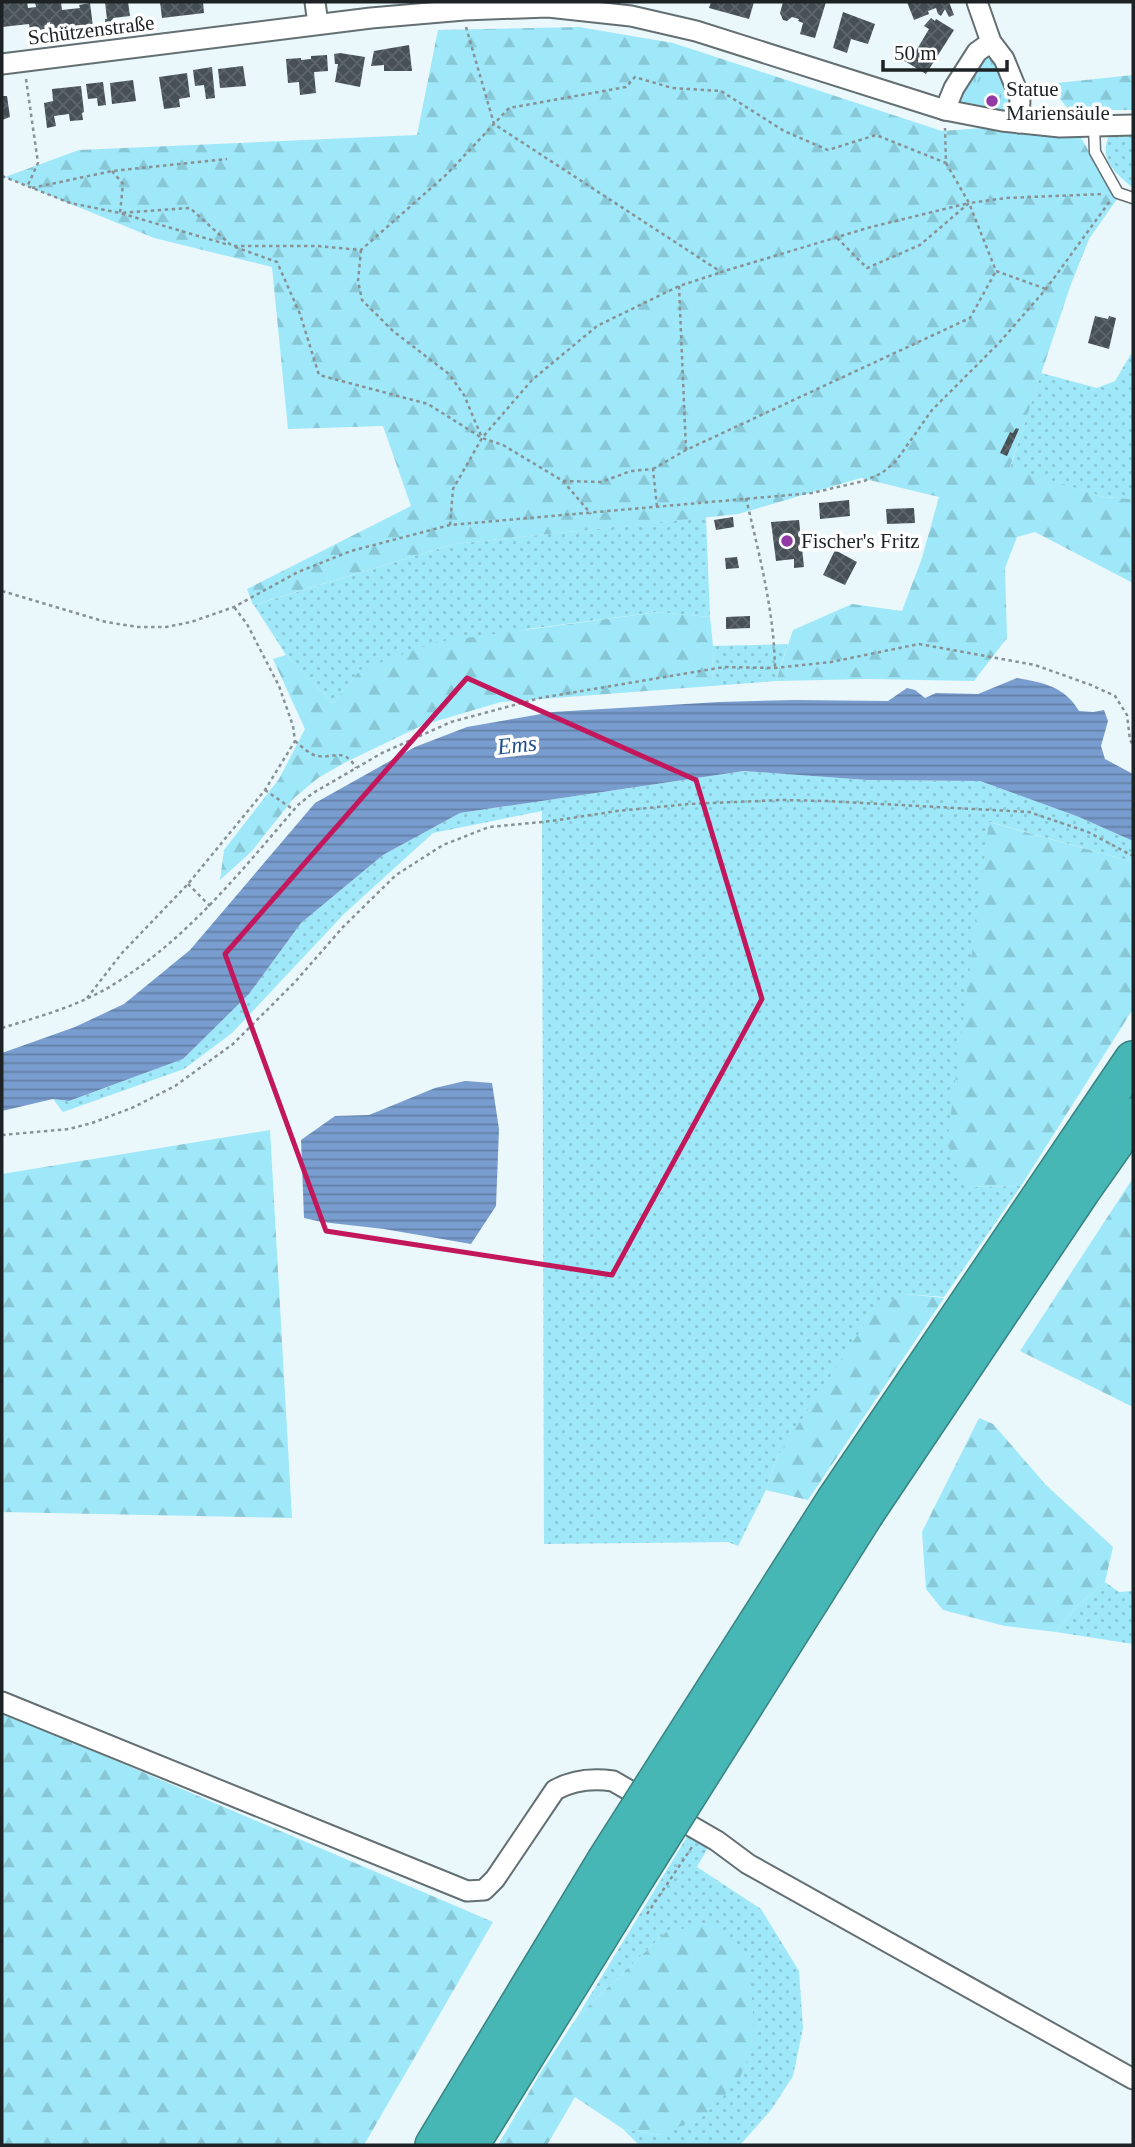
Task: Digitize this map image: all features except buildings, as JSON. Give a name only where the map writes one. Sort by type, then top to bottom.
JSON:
[{"type":"highway","points":[[434,2145],[620,1869],[1133,1060]]},
{"type":"highway","points":[[851,1505],[1133,1117]]},
{"type":"highway","points":[[470,2145],[620,1869]]},
{"type":"street","points":[[315,2],[318,24]]},
{"type":"street","points":[[977,2],[991,42],[1004,59],[1020,98],[1019,123]]},
{"type":"street","name":"Schützenstraße","points":[[2,64],[318,24],[464,10],[548,6],[631,9],[746,46],[945,118],[1060,127],[1133,125]]},
{"type":"street","points":[[945,118],[954,88],[977,52],[991,42]]},
{"type":"street","points":[[2,1702],[467,1891],[484,1890],[495,1879],[555,1790],[570,1782],[601,1779],[613,1781],[702,1832],[748,1864],[1133,2079]]},
{"type":"lane","points":[[1094,127],[1095,152],[1118,193],[1133,198]]},
{"type":"path","points":[[464,10],[465,24],[494,124],[720,272]]},
{"type":"path","points":[[25,76],[38,163],[28,185]]},
{"type":"path","points":[[482,438],[464,395],[449,374],[393,331],[362,300],[358,281],[361,250],[447,174],[509,108],[626,87],[635,77],[672,88],[721,91],[784,131],[828,150],[876,135],[946,163]]},
{"type":"path","points":[[945,118],[946,163],[969,203],[996,271],[1046,289]]},
{"type":"path","points":[[32,188],[113,171],[227,159]]},
{"type":"path","points":[[113,171],[123,184],[120,213]]},
{"type":"path","points":[[2,176],[69,203],[120,213],[277,262],[300,314],[319,375],[428,404],[482,438],[503,446],[563,481],[591,514]]},
{"type":"path","points":[[450,525],[453,489],[482,438],[532,380],[597,326],[679,286],[871,227],[969,203],[1006,198],[1118,193]]},
{"type":"path","points":[[2,591],[106,622],[138,627],[166,627],[191,622],[234,607],[298,572],[351,551],[450,525],[812,493],[864,481],[882,473],[896,461],[932,410],[999,344],[1046,289],[1118,193]]},
{"type":"path","points":[[837,238],[867,268],[920,245],[969,203]]},
{"type":"path","points":[[120,213],[190,208],[232,246],[317,246],[361,250]]},
{"type":"path","points":[[563,481],[601,482],[631,471],[653,469],[685,450],[970,318],[996,271]]},
{"type":"path","points":[[679,286],[685,450]]},
{"type":"path","points":[[653,469],[657,507]]},
{"type":"path","points":[[746,498],[768,594],[774,635],[775,668]]},
{"type":"path","points":[[86,998],[122,953],[188,884],[265,790],[295,741],[293,726],[279,686],[247,624],[234,607]]},
{"type":"path","points":[[2,1028],[86,998],[109,987],[144,964],[210,906],[294,810],[313,793],[382,753],[451,722],[540,698],[724,667],[775,668],[831,662],[919,644],[1035,665],[1115,696],[1127,715],[1133,746]]},
{"type":"path","points":[[295,741],[312,754],[337,754],[347,757],[356,768]]},
{"type":"path","points":[[265,790],[294,810]]},
{"type":"path","points":[[2,1135],[69,1129],[92,1123],[134,1107],[175,1086],[233,1044],[396,874],[443,845],[489,827],[690,804],[825,801],[1028,812],[1088,831],[1133,856]]},
{"type":"path","points":[[188,884],[210,906]]},
{"type":"path","points":[[641,1922],[702,1832]]},
{"type":"highlighted area","points":[[467,678],[696,780],[762,999],[612,1275],[326,1231],[225,954]]},
{"type":"green space","points":[[579,27],[673,43],[942,131],[1010,126],[1077,131],[1117,199],[1089,239],[1071,284],[1010,467],[1104,497],[1133,499],[1133,583],[1035,532],[1017,537],[1005,568],[1007,638],[974,681],[776,681],[793,630],[852,604],[902,611],[922,558],[939,497],[861,478],[738,514],[454,544],[253,605],[247,589],[411,506],[383,426],[288,429],[272,267],[154,238],[5,177],[79,150],[417,135],[438,30]]},
{"type":"green space","points":[[985,58],[1004,59],[1019,123],[945,110]]},
{"type":"green space","points":[[1133,75],[1133,110],[1069,110],[1048,84]]},
{"type":"green space","points":[[1112,130],[1133,130],[1133,188],[1113,169],[1106,156],[1107,140]]},
{"type":"green space","points":[[1131,354],[1133,499],[1104,497],[1010,468],[1041,373],[1097,388],[1115,381]]},
{"type":"green space","points":[[706,517],[710,617],[658,612],[528,629],[360,670],[333,703],[286,655],[254,605],[454,544]]},
{"type":"green space","points":[[659,612],[710,617],[713,646],[712,686],[501,702],[423,725],[318,778],[294,798],[251,852],[220,880],[224,850],[279,779],[305,729],[273,659],[286,655],[333,703],[360,670],[436,642]]},
{"type":"green space","points":[[788,644],[776,681],[712,686],[713,646]]},
{"type":"green space","points":[[744,771],[867,780],[980,781],[1079,817],[1133,841],[1133,862],[990,822],[968,1187],[1021,1186],[944,1297],[905,1294],[778,1455],[766,1490],[738,1546],[728,1542],[544,1544],[542,811],[433,833],[344,914],[232,1033],[184,1069],[63,1112],[53,1099],[69,1101],[183,1059],[249,994],[301,923],[383,855],[460,813]]},
{"type":"green space","points":[[989,822],[1133,862],[1133,1009],[1021,1186],[968,1187],[947,1144]]},
{"type":"green space","points":[[270,1130],[292,1518],[2,1512],[2,1174]]},
{"type":"green space","points":[[1133,1178],[1133,1407],[1020,1351]]},
{"type":"green space","points":[[905,1294],[944,1298],[808,1500],[766,1490],[778,1455],[874,1310]]},
{"type":"green space","points":[[979,1418],[993,1424],[1046,1485],[1113,1547],[1105,1582],[1078,1605],[1056,1632],[1005,1626],[943,1610],[926,1589],[922,1532]]},
{"type":"green space","points":[[1105,1582],[1119,1592],[1133,1591],[1133,1644],[1056,1632],[1078,1605]]},
{"type":"green space","points":[[2,1712],[493,1922],[364,2145],[2,2145]]},
{"type":"green space","points":[[690,1832],[710,1844],[697,1867],[761,1909],[799,1971],[803,2028],[793,2076],[771,2110],[740,2145],[639,2145],[623,2129],[661,2135],[667,1931],[577,2017]]},
{"type":"green space","points":[[714,1924],[749,1957],[755,2041],[739,2080],[705,2115],[661,2135],[623,2129],[575,2097],[547,2145],[498,2145],[577,2017],[667,1931]]},
{"type":"water","name":"Ems","points":[[1017,678],[1045,684],[1060,691],[1079,711],[1104,710],[1108,721],[1101,746],[1105,759],[1133,774],[1133,841],[1079,817],[980,781],[867,780],[744,771],[460,813],[383,855],[301,923],[249,994],[183,1059],[69,1101],[53,1099],[2,1111],[2,1053],[75,1027],[124,1004],[190,950],[315,803],[415,747],[467,727],[553,712],[719,702],[888,701],[907,688],[915,690],[925,698],[936,693],[978,694]]},
{"type":"water","points":[[465,1081],[492,1083],[499,1129],[496,1206],[471,1244],[304,1218],[301,1140],[335,1116],[369,1115],[435,1088]]},
{"type":"place","name":"Statue Mariensäule","points":[[992,101]]},
{"type":"place","name":"Fischer's Fritz","points":[[787,541]]}]
